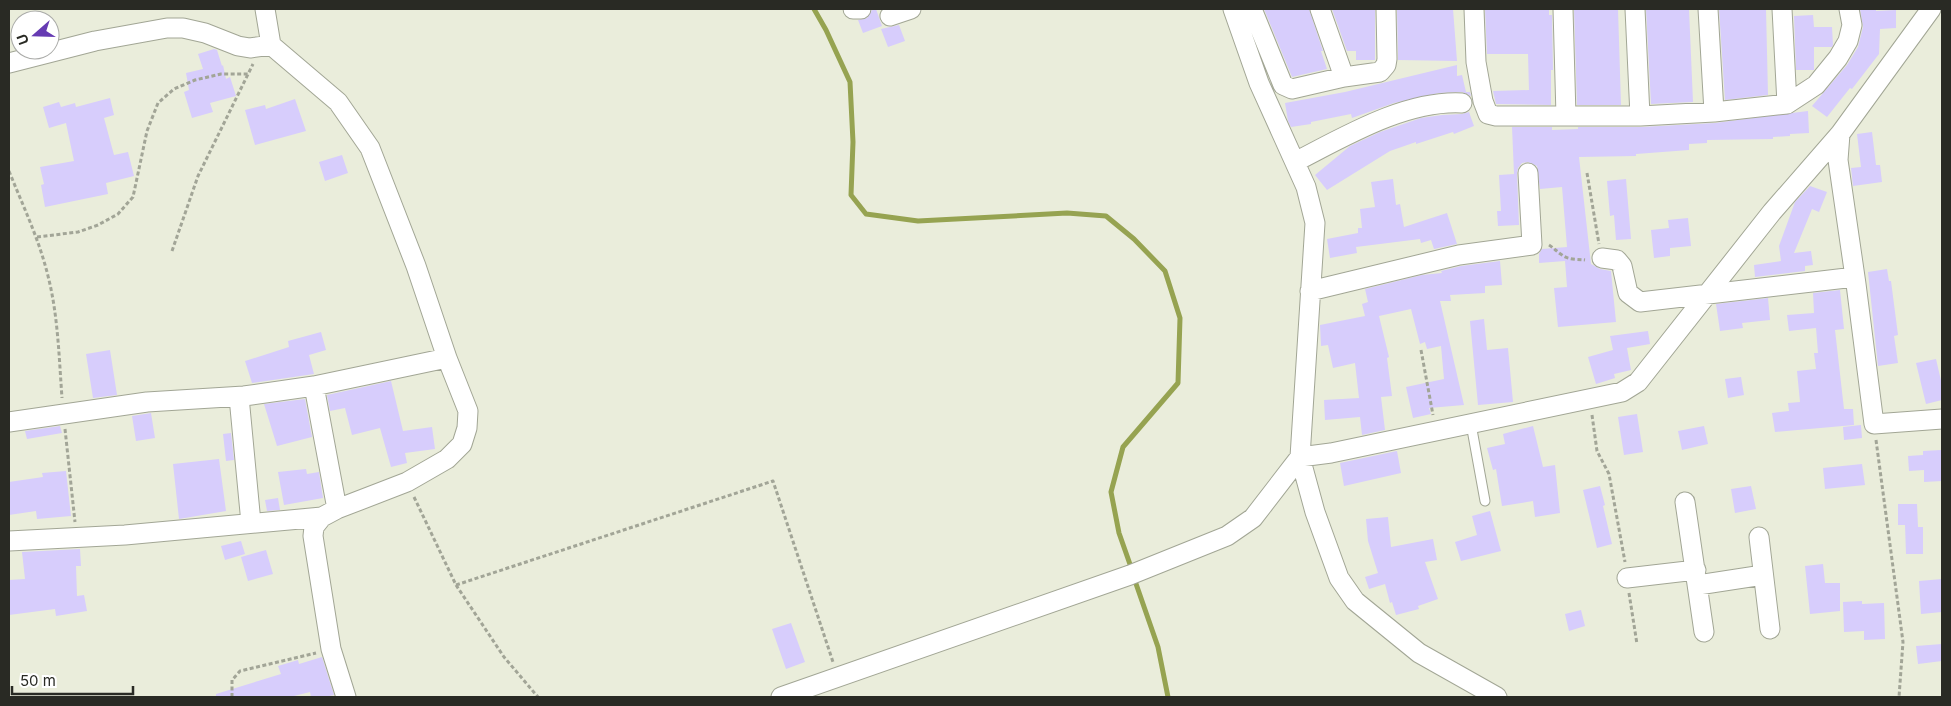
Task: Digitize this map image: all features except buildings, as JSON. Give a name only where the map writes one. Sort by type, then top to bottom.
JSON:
[{"type":"street","points":[[265,9],[267,46]]},
{"type":"street","points":[[853,9],[861,9]]},
{"type":"street","points":[[890,16],[911,9]]},
{"type":"street","points":[[1233,9],[1259,83],[1306,187],[1315,223],[1300,457],[1312,503],[1339,578],[1355,601],[1419,653],[1497,697]]},
{"type":"street","points":[[1252,9],[1283,85],[1292,89],[1344,77],[1380,72],[1386,65],[1386,9]]},
{"type":"street","points":[[1463,9],[1465,62],[1476,62]]},
{"type":"street","points":[[1474,9],[1476,62],[1483,101],[1488,114],[1496,116],[1640,116],[1714,112],[1787,104],[1816,85],[1838,58],[1848,41],[1852,26],[1849,9]]},
{"type":"street","points":[[1563,9],[1566,116]]},
{"type":"street","points":[[1635,9],[1640,116]]},
{"type":"street","points":[[1708,9],[1714,112]]},
{"type":"street","points":[[1782,9],[1787,104]]},
{"type":"street","points":[[781,697],[1130,576],[1200,548],[1240,528],[1253,518],[1300,457],[1622,392],[1638,382],[1772,212],[1840,134],[1931,9]]},
{"type":"street","points":[[1322,11],[1344,77]]},
{"type":"street","points":[[9,63],[95,41],[167,28],[183,28],[205,33],[238,46],[250,48],[267,46],[338,102],[370,148],[416,266],[447,358],[468,410],[468,428],[462,444],[447,459],[407,482],[330,513],[125,535],[9,542]]},
{"type":"street","points":[[1295,162],[1384,119],[1443,102],[1462,103]]},
{"type":"street","points":[[1840,134],[1838,160],[1874,424],[1942,419]]},
{"type":"street","points":[[1310,291],[1459,254],[1532,246],[1528,174]]},
{"type":"street","points":[[1602,258],[1617,260],[1622,266],[1628,293],[1640,302],[1855,277]]},
{"type":"street","points":[[9,422],[147,402],[239,397],[314,386],[447,358]]},
{"type":"street","points":[[314,386],[330,513]]},
{"type":"street","points":[[239,397],[251,522]]},
{"type":"street","points":[[1686,502],[1704,632]]},
{"type":"street","points":[[330,513],[314,527],[313,536],[332,649],[346,697]]},
{"type":"street","points":[[1759,537],[1770,629]]},
{"type":"street","points":[[1627,578],[1697,578],[1764,575]]},
{"type":"lane","points":[[1471,424],[1485,501]]},
{"type":"path","points":[[172,251],[198,176],[248,74],[267,46]]},
{"type":"path","points":[[37,238],[78,232],[98,225],[118,214],[132,197],[147,131],[158,103],[174,89],[195,80],[221,74],[248,74]]},
{"type":"path","points":[[9,171],[37,238],[53,299],[77,538]]},
{"type":"path","points":[[1532,246],[1544,244],[1553,247],[1562,256],[1573,259],[1602,258],[1587,173]]},
{"type":"path","points":[[1422,350],[1436,431]]},
{"type":"path","points":[[1590,399],[1597,450],[1609,474],[1637,644]]},
{"type":"path","points":[[1874,424],[1903,642],[1899,697]]},
{"type":"path","points":[[456,585],[773,481],[838,678]]},
{"type":"path","points":[[407,482],[456,585],[504,657],[538,697]]},
{"type":"path","points":[[232,697],[232,680],[240,671],[332,649]]},
{"type":"waterway","points":[[814,9],[850,82],[853,142],[851,195],[866,214],[918,221],[1067,213],[1106,216],[1134,239],[1165,271],[1180,318],[1178,383],[1123,447],[1111,492],[1119,533],[1132,570]]},
{"type":"waterway","points":[[1134,578],[1158,647],[1168,697]]}]
